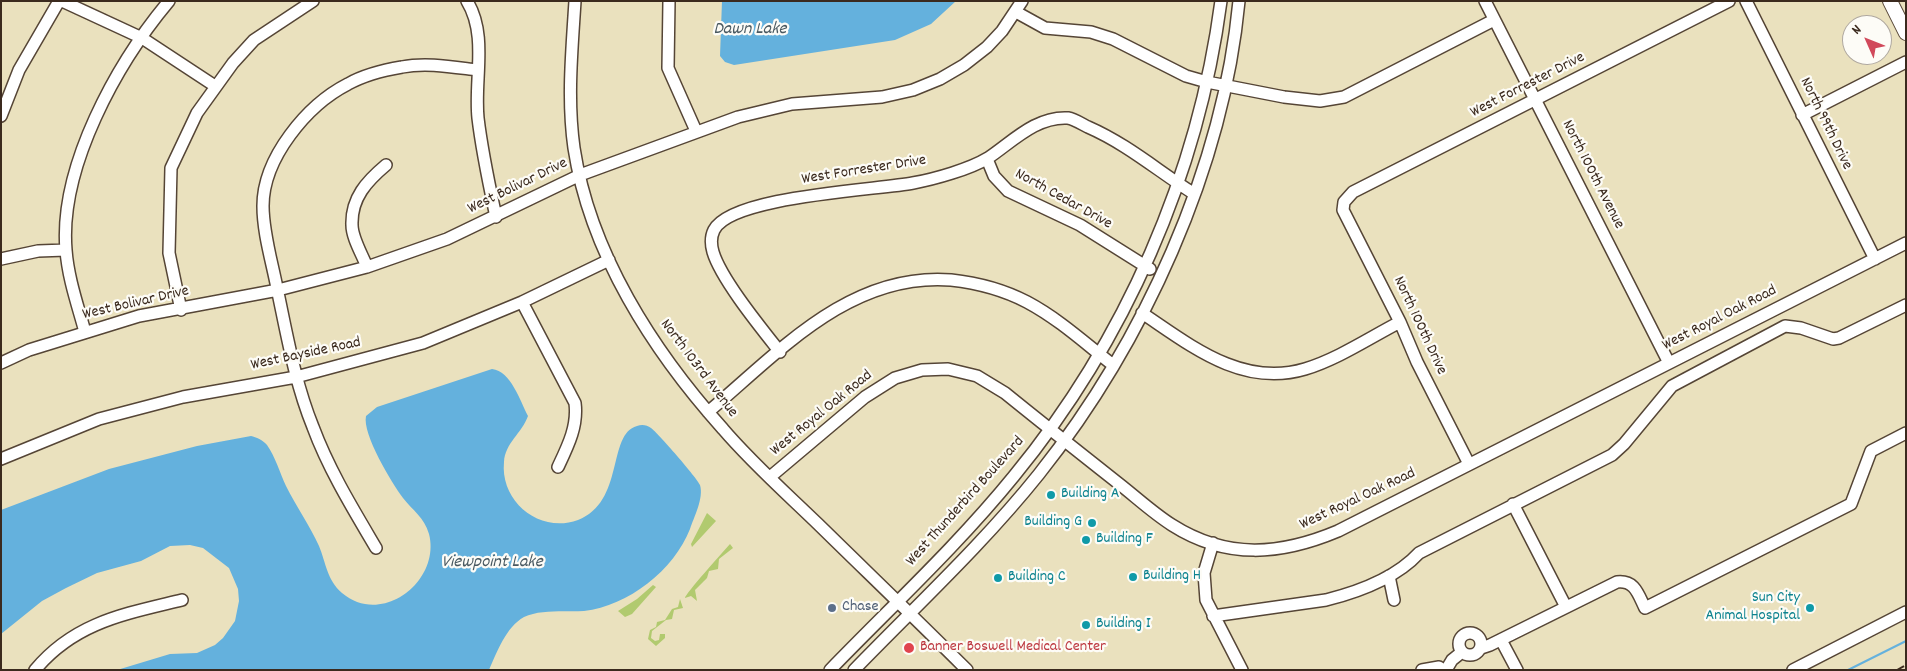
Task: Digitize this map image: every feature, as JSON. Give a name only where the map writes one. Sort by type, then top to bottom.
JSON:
[{"type":"main road","points":[[1890,1],[1906,33]]},
{"type":"street","points":[[1,116],[19,70],[60,1],[142,38],[214,86]]},
{"type":"street","points":[[85,332],[74,295],[66,250],[68,206],[87,137],[110,86],[169,1]]},
{"type":"street","points":[[181,310],[169,253],[172,168],[197,113],[214,86],[254,40],[313,1]]},
{"type":"street","points":[[467,1],[474,13],[479,35],[477,70],[478,116],[496,217]]},
{"type":"street","name":"North 103rd Avenue","points":[[575,1],[570,119],[580,175],[589,211],[609,260],[645,326],[679,375],[708,412],[770,477],[967,670]]},
{"type":"street","points":[[670,1],[668,68],[696,132]]},
{"type":"street","name":"West Bolivar Drive","points":[[1,363],[29,350],[139,316],[181,310],[278,290],[367,267],[447,239],[580,175],[696,132],[792,104],[882,98],[913,90],[940,79],[964,65],[997,36],[1016,12],[1022,1]]},
{"type":"street","name":"West Thunderbird Boulevard","points":[[830,670],[1004,489],[1050,429],[1099,354],[1145,266],[1178,183],[1207,82],[1221,1]]},
{"type":"street","name":"West Thunderbird Boulevard","points":[[854,670],[1017,500],[1064,440],[1113,365],[1142,313],[1160,275],[1194,193],[1210,142],[1224,86],[1239,1]]},
{"type":"street","name":"North 100th Avenue","points":[[1485,1],[1669,363]]},
{"type":"street","name":"West Forrester Drive","points":[[1344,202],[1353,192],[1729,1]]},
{"type":"street","name":"North 99th Drive","points":[[1746,1],[1875,259]]},
{"type":"street","points":[[1016,12],[1045,28],[1091,32],[1113,39],[1186,76],[1224,86],[1320,101],[1344,97],[1494,20]]},
{"type":"street","points":[[1802,115],[1906,62]]},
{"type":"street","points":[[376,548],[328,464],[312,426],[296,377],[262,206],[267,182],[279,150],[300,121],[326,99],[348,84],[371,75],[403,67],[432,65],[477,70]]},
{"type":"street","name":"West Forrester Drive","points":[[780,352],[745,304],[713,251],[711,241],[715,229],[722,220],[758,207],[796,198],[914,183],[952,172],[987,159],[1014,138],[1050,119],[1069,118],[1121,142],[1194,193]]},
{"type":"street","name":"North Cedar Drive","points":[[987,159],[994,176],[1008,191],[1080,225],[1160,275]]},
{"type":"street","points":[[367,267],[352,226],[356,200],[368,180],[386,165]]},
{"type":"street","name":"North 100th Drive","points":[[1344,202],[1343,210],[1400,322],[1417,362],[1468,464]]},
{"type":"street","name":"West Royal Oak Road","points":[[770,477],[865,396],[895,378],[922,370],[948,369],[977,376],[1004,393],[1166,521],[1187,533],[1213,543],[1258,550],[1278,550],[1302,545],[1338,530],[1906,243]]},
{"type":"street","points":[[1,259],[38,251],[66,250]]},
{"type":"street","name":"West Bayside Road","points":[[1,459],[99,419],[183,397],[296,377],[423,343],[522,302],[609,260]]},
{"type":"street","points":[[708,412],[819,319],[861,295],[896,284],[936,280],[976,284],[1016,297],[1052,317],[1113,365]]},
{"type":"street","points":[[522,302],[575,402],[575,428],[558,467]]},
{"type":"street","points":[[1213,616],[1340,597],[1389,576],[1408,565],[1419,553],[1612,454],[1624,444],[1672,386],[1776,330],[1792,326],[1826,337],[1839,338],[1906,304]]},
{"type":"street","points":[[1142,313],[1222,363],[1242,370],[1270,374],[1304,369],[1335,356],[1400,322]]},
{"type":"street","points":[[1446,670],[1452,660],[1462,652],[1472,654],[1480,648],[1501,640],[1617,582],[1626,581],[1632,583],[1645,608],[1851,504],[1871,451],[1906,433]]},
{"type":"street","points":[[1004,489],[1017,500]]},
{"type":"street","points":[[1513,504],[1566,607]]},
{"type":"street","points":[[1213,543],[1204,573],[1203,587],[1213,616],[1242,670]]},
{"type":"street","points":[[1389,576],[1394,600]]},
{"type":"street","points":[[35,670],[45,657],[76,634],[107,618],[182,600]]},
{"type":"street","points":[[1793,670],[1906,612]]},
{"type":"street","points":[[1462,652],[1460,642],[1466,634],[1474,633],[1479,637],[1480,648]]},
{"type":"street","points":[[1501,640],[1517,670]]},
{"type":"street","points":[[1422,670],[1439,667],[1442,670]]},
{"type":"green space","points":[[707,513],[716,521],[692,547],[691,544]]},
{"type":"green space","points":[[730,544],[733,548],[719,559],[718,569],[709,571],[707,578],[695,590],[697,601],[691,596],[685,598],[697,582]]},
{"type":"green space","points":[[653,585],[656,587],[632,614],[625,617],[618,611],[637,599]]},
{"type":"green space","points":[[680,599],[683,608],[674,610],[672,619],[666,620],[652,631],[651,638],[655,641],[659,640],[660,634],[665,634],[665,638],[656,646],[648,639],[650,630],[656,627],[657,622],[665,620],[672,609],[678,607]]},
{"type":"water","name":"Dawn Lake","points":[[722,1],[956,1],[931,24],[895,40],[734,65],[725,62],[720,56]]},
{"type":"water","name":"Viewpoint Lake","points":[[492,369],[505,375],[510,381],[528,416],[507,449],[504,462],[504,477],[516,502],[525,511],[537,518],[550,522],[564,523],[578,520],[593,511],[603,499],[622,442],[628,432],[639,425],[648,426],[655,431],[698,481],[701,490],[700,501],[683,544],[661,572],[648,584],[633,594],[601,608],[584,611],[545,612],[524,617],[507,633],[489,670],[117,670],[170,654],[197,653],[215,645],[223,638],[235,621],[239,601],[238,589],[229,568],[203,548],[190,545],[170,546],[141,561],[97,573],[66,588],[42,601],[1,634],[1,510],[109,469],[197,446],[251,436],[264,442],[270,449],[286,486],[319,546],[330,577],[337,588],[358,602],[374,605],[390,602],[405,594],[417,582],[426,568],[430,551],[429,534],[424,523],[403,498],[379,458],[369,434],[366,416],[377,407]]},
{"type":"waterway","points":[[1848,670],[1906,641]]},
{"type":"railway","points":[[1897,670],[1906,665]]},
{"type":"place","name":"Building A","points":[[1051,495]]},
{"type":"place","name":"Building G","points":[[1092,523]]},
{"type":"place","name":"Building F","points":[[1086,540]]},
{"type":"place","name":"Building H","points":[[1133,577]]},
{"type":"place","name":"Building C","points":[[998,578]]},
{"type":"place","name":"Chase","points":[[832,608]]},
{"type":"place","name":"Sun City Animal Hospital","points":[[1810,608]]},
{"type":"place","name":"Building I","points":[[1086,625]]},
{"type":"place","name":"Banner Boswell Medical Center","points":[[909,648]]}]
